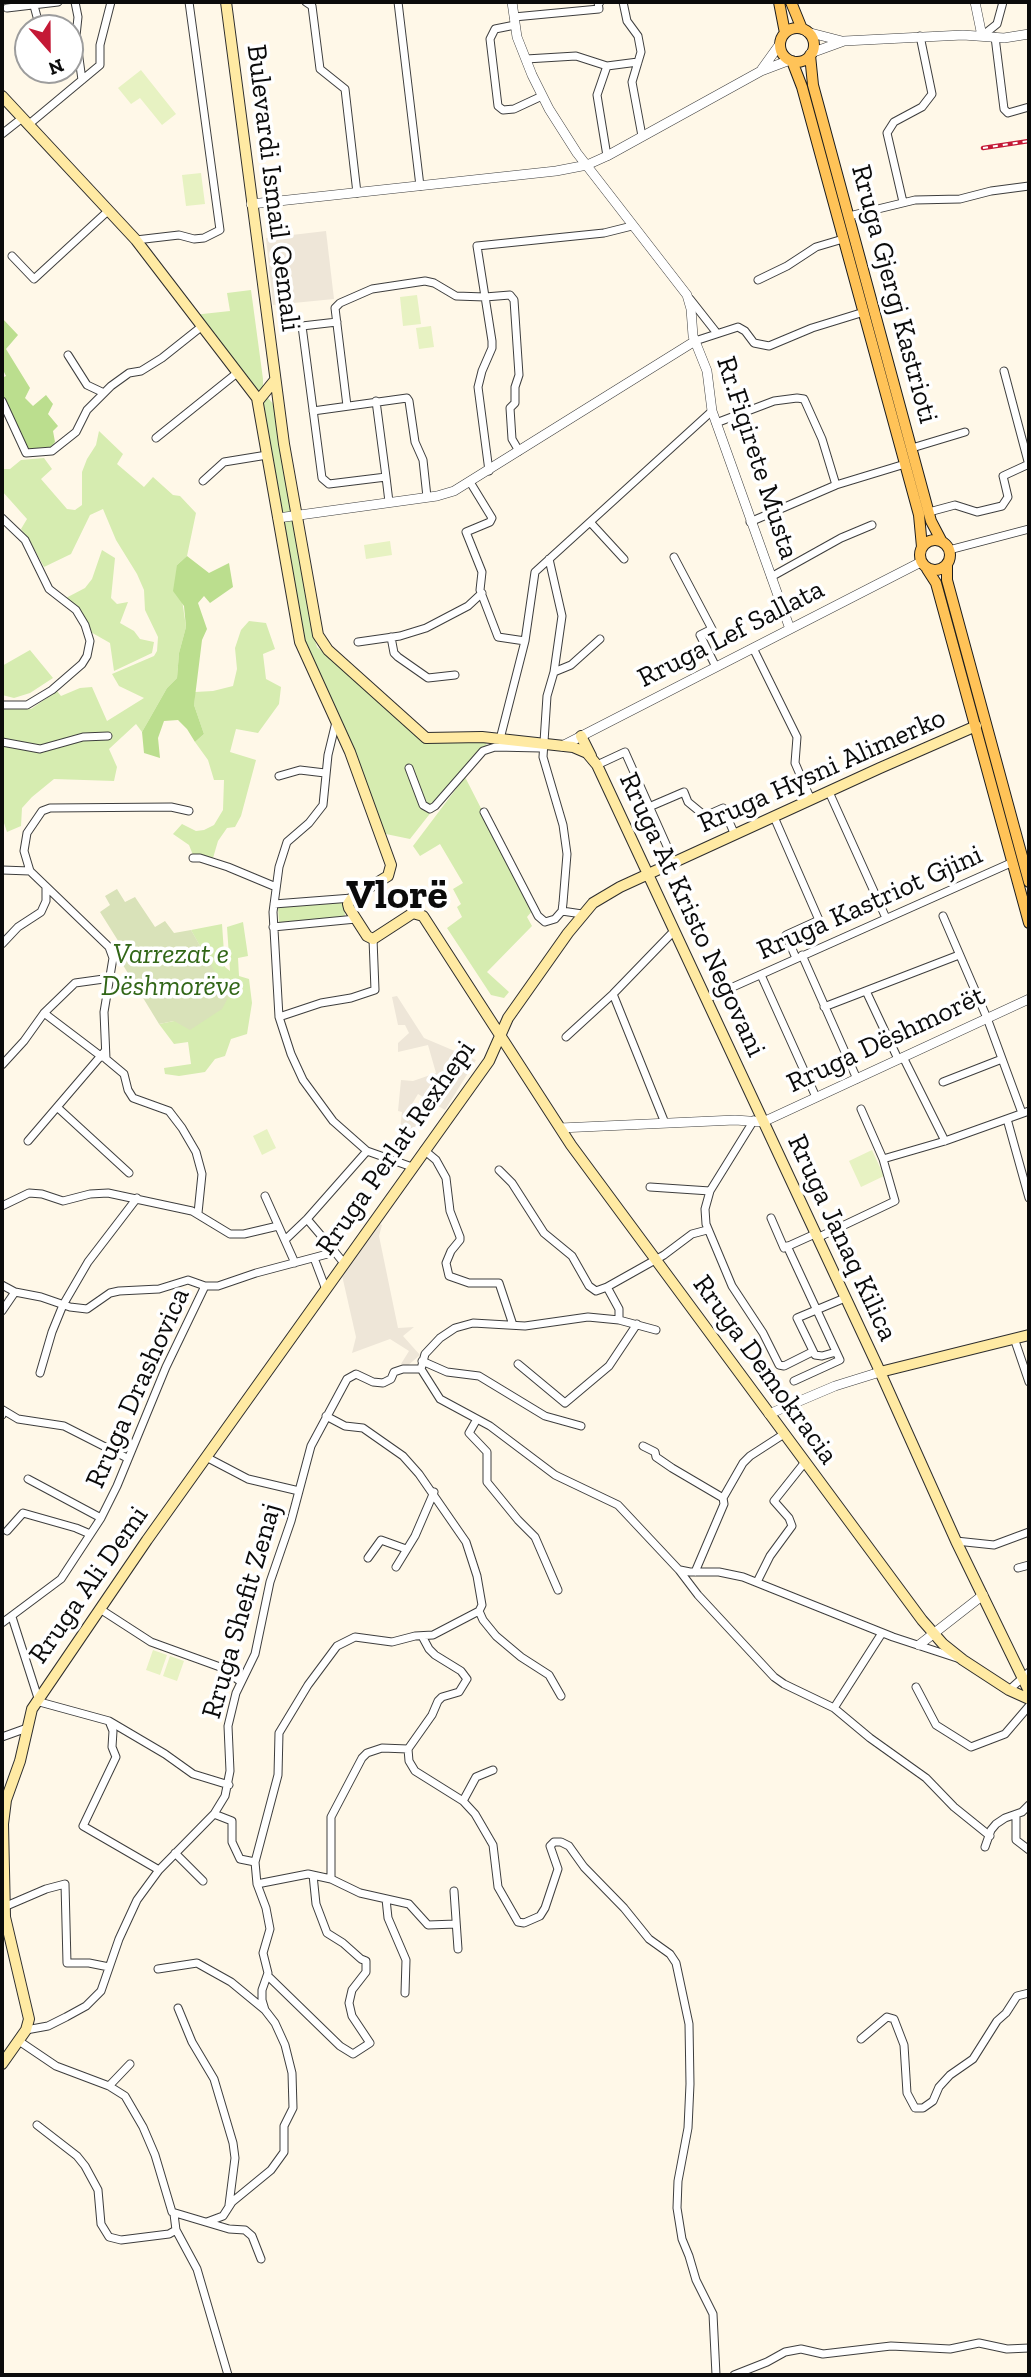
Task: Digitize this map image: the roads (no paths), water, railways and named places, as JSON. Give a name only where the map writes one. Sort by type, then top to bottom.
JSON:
[{"type":"main road","name":"Bulevardi Ismail Qemali","points":[[226,2],[275,380],[302,512],[315,629]]},
{"type":"main road","points":[[779,2],[785,33],[780,44],[783,55],[791,61],[802,61],[811,54],[813,42],[804,30],[791,2]]},
{"type":"main road","points":[[785,33],[793,29],[804,30]]},
{"type":"main road","name":"Rruga Gjergj Kastrioti","points":[[811,54],[813,85],[929,512],[934,528],[946,546]]},
{"type":"main road","name":"Rruga Gjergj Kastrioti","points":[[791,61],[802,87],[905,464],[921,524],[922,547]]},
{"type":"main road","points":[[2,96],[136,240],[257,396],[300,642],[337,721],[391,866],[388,876],[352,898],[348,904],[367,936],[373,939],[413,913],[423,916],[500,1033]]},
{"type":"main road","points":[[257,396],[275,380]]},
{"type":"main road","points":[[257,396],[268,393],[275,395],[279,403]]},
{"type":"main road","points":[[1029,882],[947,580],[946,546],[931,540],[922,547],[920,553],[924,565],[936,583],[1029,923]]},
{"type":"main road","points":[[924,565],[936,571],[947,564]]},
{"type":"main road","name":"Rruga At Kristo Negovani","points":[[315,629],[328,650],[426,737],[499,739],[562,746],[581,750],[595,762],[706,999],[758,1119]]},
{"type":"main road","name":"Rruga Hysni Alimerko","points":[[582,914],[605,895],[648,874],[976,726]]},
{"type":"main road","points":[[581,736],[595,762]]},
{"type":"main road","name":"Rruga Perlat Rexhepi","points":[[326,1287],[489,1061],[508,1018],[582,914]]},
{"type":"main road","name":"Rruga Demokracia","points":[[500,1033],[560,1128],[933,1634],[963,1660],[1009,1690],[1029,1699]]},
{"type":"main road","name":"Rruga Janaq Kilica","points":[[758,1119],[880,1372],[956,1541],[1026,1675],[1029,1691]]},
{"type":"main road","name":"Rruga Ali Demi","points":[[26,2030],[29,2013],[4,1907],[5,1811],[37,1700],[326,1287]]},
{"type":"main road","points":[[880,1372],[1029,1335]]},
{"type":"main road","points":[[2,2064],[26,2030]]},
{"type":"street","points":[[7,8],[58,2]]},
{"type":"street","points":[[84,78],[100,65],[100,45],[111,2]]},
{"type":"street","points":[[136,240],[179,235],[194,239],[220,230],[189,2]]},
{"type":"street","points":[[306,2],[312,6],[320,69],[345,89],[357,193]]},
{"type":"street","points":[[398,2],[419,186]]},
{"type":"street","points":[[512,2],[514,21],[526,59],[542,96],[567,139],[716,332]]},
{"type":"street","points":[[542,96],[517,108],[499,108],[490,39],[495,30],[514,21],[598,9],[600,2]]},
{"type":"street","points":[[624,2],[627,21],[638,36],[641,52],[632,82],[642,136]]},
{"type":"street","points":[[975,2],[982,36]]},
{"type":"street","points":[[982,36],[997,24],[1003,2]]},
{"type":"street","points":[[804,30],[844,41]]},
{"type":"street","points":[[811,54],[844,41],[920,36],[995,37],[1029,34]]},
{"type":"street","points":[[903,202],[887,133],[894,122],[922,107],[932,94],[920,36]]},
{"type":"street","points":[[995,37],[1005,112],[1012,113],[1029,107]]},
{"type":"street","points":[[761,71],[780,44]]},
{"type":"street","points":[[526,59],[576,56],[607,66],[638,62]]},
{"type":"street","points":[[251,204],[556,171],[587,164],[607,156],[761,71],[791,61]]},
{"type":"street","points":[[607,66],[597,94],[607,156]]},
{"type":"street","points":[[2,134],[25,122],[77,84]]},
{"type":"street","points":[[849,216],[925,198],[960,199],[1029,186]]},
{"type":"street","points":[[12,256],[34,279],[109,210]]},
{"type":"street","points":[[489,471],[478,387],[492,348],[477,246],[612,232],[632,226]]},
{"type":"street","points":[[758,280],[788,266],[816,247],[844,239]]},
{"type":"street","points":[[347,406],[335,308],[337,304],[372,289],[425,281],[434,283],[456,296],[510,295],[514,300],[519,375],[515,387],[515,403],[510,408],[512,439],[519,452]]},
{"type":"street","name":"Rr.Fiqirete Musta","points":[[687,295],[695,341],[707,371],[712,411],[790,629]]},
{"type":"street","points":[[277,515],[427,497],[454,491],[695,341],[731,327],[742,328],[754,343],[769,346],[812,328],[864,312]]},
{"type":"street","points":[[337,322],[302,327],[323,481],[332,484],[386,477]]},
{"type":"street","points":[[2,401],[26,453],[48,452],[65,442],[78,429],[87,410],[126,375],[141,371],[162,358],[201,327]]},
{"type":"street","points":[[68,355],[88,385],[104,393]]},
{"type":"street","points":[[929,512],[955,505],[977,512],[1002,506],[1008,497],[1003,476],[1029,465],[1004,371]]},
{"type":"street","points":[[156,438],[237,373]]},
{"type":"street","points":[[313,411],[404,397],[410,401],[415,442],[423,460],[427,497]]},
{"type":"street","points":[[716,423],[774,401],[804,399],[822,439],[836,485]]},
{"type":"street","points":[[376,401],[389,502]]},
{"type":"street","points":[[499,739],[525,641],[532,583],[538,568],[712,411]]},
{"type":"street","points":[[912,448],[965,432]]},
{"type":"street","points":[[204,481],[224,462],[267,455]]},
{"type":"street","points":[[750,522],[836,485],[905,464]]},
{"type":"street","points":[[471,482],[492,518],[490,522],[466,532],[482,572],[482,593],[498,637],[525,641]]},
{"type":"street","points":[[2,518],[25,540],[49,589],[76,610],[90,641],[82,664],[52,690],[27,705],[2,705]]},
{"type":"street","points":[[590,522],[624,559]]},
{"type":"street","points":[[771,577],[841,538],[872,525]]},
{"type":"street","points":[[946,546],[1029,528]]},
{"type":"street","points":[[674,557],[712,629],[700,635],[716,667]]},
{"type":"street","points":[[484,812],[538,916],[545,922],[550,922],[562,911],[567,866],[566,841],[540,745],[547,696],[555,672],[562,616],[549,559]]},
{"type":"street","name":"Rruga Lef Sallata","points":[[562,746],[790,629],[924,565]]},
{"type":"street","points":[[358,642],[411,633],[468,606],[482,593]]},
{"type":"street","points":[[391,638],[394,653],[428,678],[455,675]]},
{"type":"street","points":[[555,672],[571,665],[600,639]]},
{"type":"street","points":[[753,648],[797,737],[795,764],[811,800]]},
{"type":"street","points":[[337,721],[325,773],[321,809],[287,842],[283,850],[276,887],[273,927],[279,1017],[291,1055],[310,1092],[343,1132],[367,1151],[412,1167]]},
{"type":"street","points":[[2,743],[40,749],[83,737],[108,736]]},
{"type":"street","name":"Rruga At Kristo Negovani","points":[[409,768],[423,805],[430,809],[488,748],[540,745]]},
{"type":"street","points":[[595,762],[625,752],[674,862]]},
{"type":"street","points":[[279,776],[300,770],[325,773]]},
{"type":"street","points":[[649,807],[684,792],[688,802],[705,816],[723,808],[735,835]]},
{"type":"street","points":[[829,792],[886,918]]},
{"type":"street","points":[[28,1141],[105,1056],[104,1004],[113,958],[105,942],[30,871],[24,850],[27,833],[42,811],[50,808],[171,807],[189,811]]},
{"type":"street","points":[[774,817],[819,920],[786,935],[824,1007],[857,1079]]},
{"type":"street","points":[[193,858],[228,867],[276,887]]},
{"type":"street","name":"Rruga Kastriot Gjini","points":[[706,999],[1013,862]]},
{"type":"street","points":[[2,870],[30,871]]},
{"type":"street","points":[[2,944],[18,927],[41,912],[46,901],[46,888]]},
{"type":"street","points":[[274,904],[352,898]]},
{"type":"street","points":[[562,911],[582,914]]},
{"type":"street","points":[[883,1159],[945,1141],[1026,1112],[943,916]]},
{"type":"street","points":[[273,927],[356,919]]},
{"type":"street","points":[[566,1037],[613,994],[674,931]]},
{"type":"street","points":[[279,1017],[321,1003],[351,999],[376,990],[373,939]]},
{"type":"street","points":[[824,1007],[959,955]]},
{"type":"street","points":[[761,975],[816,1097]]},
{"type":"street","points":[[2,1065],[44,1013],[75,983],[111,978]]},
{"type":"street","points":[[866,991],[945,1141]]},
{"type":"street","points":[[613,994],[666,1123]]},
{"type":"street","name":"Rruga Dëshmorët","points":[[758,1119],[857,1079],[1029,999]]},
{"type":"street","points":[[44,1013],[105,1056],[124,1074],[128,1090],[134,1098],[169,1111],[196,1152],[202,1174],[198,1213]]},
{"type":"street","points":[[943,1082],[1002,1059]]},
{"type":"street","points":[[57,1108],[129,1173]]},
{"type":"street","points":[[771,1218],[784,1248],[895,1201],[883,1159],[861,1108]]},
{"type":"street","points":[[560,1128],[758,1119]]},
{"type":"street","points":[[758,1119],[710,1191],[705,1209],[707,1230],[732,1286],[763,1333],[779,1365],[783,1366],[812,1352]]},
{"type":"street","points":[[1007,1119],[1029,1198]]},
{"type":"street","points":[[424,1150],[436,1160],[446,1178],[450,1211],[460,1237],[446,1263],[449,1276],[469,1283],[499,1283],[513,1325]]},
{"type":"street","points":[[285,1240],[367,1151]]},
{"type":"street","points":[[499,1170],[512,1183],[544,1233],[572,1256],[589,1286],[596,1291],[656,1259],[692,1234],[707,1230]]},
{"type":"street","points":[[650,1188],[710,1191]]},
{"type":"street","points":[[2,1206],[22,1195],[36,1193],[63,1201],[99,1193],[137,1198],[198,1213],[230,1234],[244,1234],[278,1226]]},
{"type":"street","points":[[265,1196],[295,1263]]},
{"type":"street","points":[[40,1373],[63,1305],[88,1262],[137,1198]]},
{"type":"street","points":[[307,1219],[343,1262]]},
{"type":"street","points":[[787,1246],[840,1360],[794,1381]]},
{"type":"street","name":"Rruga Drashovica","points":[[2,1623],[61,1580],[101,1518],[166,1367],[205,1286],[218,1286],[334,1252]]},
{"type":"street","points":[[314,1258],[326,1287]]},
{"type":"street","points":[[2,1285],[15,1292],[87,1309],[110,1293],[168,1287],[183,1280],[205,1286]]},
{"type":"street","points":[[607,1287],[619,1310],[619,1320]]},
{"type":"street","points":[[2,1311],[15,1292]]},
{"type":"street","points":[[836,1352],[819,1356],[812,1352],[797,1318],[845,1298]]},
{"type":"street","points":[[421,1365],[432,1345],[455,1328],[473,1323],[533,1325],[588,1317],[619,1320],[656,1330]]},
{"type":"street","points":[[518,1364],[565,1403],[609,1366],[637,1324]]},
{"type":"street","points":[[1014,1338],[1029,1382]]},
{"type":"street","points":[[421,1365],[440,1399],[477,1419],[555,1475],[618,1505],[680,1570],[698,1595],[774,1677],[834,1708],[926,1778],[954,1807],[989,1836]]},
{"type":"street","points":[[421,1365],[479,1376],[545,1416],[581,1426]]},
{"type":"street","name":"Rruga Shefit Zenaj","points":[[26,2030],[48,2026],[86,2006],[101,1991],[128,1919],[147,1884],[214,1814],[229,1786],[228,1726],[236,1693],[259,1641],[270,1582],[291,1521],[311,1446],[347,1379],[356,1374],[373,1382],[383,1383],[391,1379],[394,1372],[421,1365]]},
{"type":"street","points":[[769,1414],[835,1386],[880,1372]]},
{"type":"street","points":[[2,1415],[4,1410],[18,1419],[64,1426],[127,1458]]},
{"type":"street","points":[[265,2010],[262,1994],[268,1976],[263,1953],[270,1929],[257,1884],[255,1862],[278,1775],[279,1733],[307,1685],[337,1646],[348,1638],[361,1636],[392,1642],[439,1633],[479,1611],[482,1601],[477,1576],[462,1533],[434,1492],[403,1456],[370,1432],[357,1426],[345,1426],[326,1416]]},
{"type":"street","points":[[477,1419],[469,1433],[487,1452],[487,1482],[539,1545],[558,1590]]},
{"type":"street","points":[[695,1572],[724,1504],[723,1497],[746,1459],[784,1434]]},
{"type":"street","points":[[643,1446],[655,1452],[656,1457],[672,1468],[723,1497]]},
{"type":"street","points":[[206,1457],[248,1479],[299,1491]]},
{"type":"street","points":[[757,1583],[770,1556],[792,1526],[789,1518],[774,1501],[805,1462]]},
{"type":"street","points":[[28,1479],[101,1518]]},
{"type":"street","points":[[396,1567],[415,1536],[434,1492]]},
{"type":"street","points":[[7,1531],[23,1513],[90,1534]]},
{"type":"street","points":[[956,1541],[994,1545],[1029,1532]]},
{"type":"street","points":[[368,1558],[381,1540],[406,1549]]},
{"type":"street","points":[[1018,1568],[1029,1565]]},
{"type":"street","points":[[680,1570],[732,1574],[882,1633],[963,1660]]},
{"type":"street","points":[[919,1645],[983,1595]]},
{"type":"street","points":[[100,1609],[151,1642],[220,1667],[241,1682]]},
{"type":"street","points":[[479,1611],[496,1636],[549,1675],[561,1696]]},
{"type":"street","points":[[12,1616],[37,1700],[109,1721],[193,1774],[229,1786]]},
{"type":"street","points":[[834,1708],[882,1633]]},
{"type":"street","points":[[422,1636],[424,1643],[435,1655],[461,1671],[467,1679],[459,1692],[440,1699],[408,1749],[409,1761],[415,1771],[463,1801],[475,1814],[491,1840],[495,1855],[496,1881],[501,1894],[519,1922],[540,1916],[545,1908],[558,1869],[550,1846],[554,1842],[561,1842],[569,1846],[584,1867],[624,1908],[649,1939],[670,1954],[676,1963],[689,2024],[690,2084],[688,2128],[678,2181],[677,2208],[682,2239],[696,2280],[713,2314],[716,2375]]},
{"type":"street","points":[[1009,1690],[1026,1675]]},
{"type":"street","points":[[916,1687],[936,1725],[971,1747],[1005,1734],[1029,1706]]},
{"type":"street","points":[[109,1721],[116,1757],[83,1825],[159,1870]]},
{"type":"street","points":[[2,1737],[27,1728]]},
{"type":"street","points":[[331,1879],[331,1817],[362,1758],[367,1753],[382,1748],[408,1749]]},
{"type":"street","points":[[463,1801],[476,1777],[494,1770]]},
{"type":"street","points":[[985,1847],[991,1830],[1000,1820],[1017,1815],[1029,1805]]},
{"type":"street","points":[[214,1814],[232,1821],[232,1842],[240,1858],[255,1862]]},
{"type":"street","points":[[1017,1815],[1016,1840],[1029,1850]]},
{"type":"street","points":[[175,1853],[203,1881]]},
{"type":"street","points":[[257,1884],[302,1874],[313,1875],[331,1879],[360,1893],[409,1904],[428,1925],[456,1924]]},
{"type":"street","points":[[268,1976],[340,2046],[353,2054],[370,2043],[352,2016],[349,2003],[352,1990],[366,1972],[366,1961],[327,1933],[316,1904],[313,1875]]},
{"type":"street","points":[[4,1907],[65,1884],[67,1963],[109,1967]]},
{"type":"street","points":[[454,1891],[458,1949]]},
{"type":"street","points":[[386,1899],[388,1918],[406,1960],[405,1993]]},
{"type":"street","points":[[158,1969],[197,1963],[231,1982],[265,2010],[275,2023],[285,2045],[292,2073],[293,2108],[284,2126],[285,2145],[280,2158],[264,2177],[229,2206],[223,2216],[206,2222]]},
{"type":"street","points":[[861,2039],[887,2017],[894,2019],[904,2045],[907,2093],[915,2108],[923,2108],[933,2101],[942,2083],[950,2075],[973,2059],[996,2021],[1006,2013],[1017,1996],[1029,1993]]},
{"type":"street","points":[[178,2008],[192,2042],[214,2080],[233,2143],[235,2158],[229,2206]]},
{"type":"street","points":[[19,2041],[56,2066],[125,2096],[155,2155],[176,2230],[197,2269],[228,2375]]},
{"type":"street","points":[[109,2087],[130,2064]]},
{"type":"street","points":[[37,2125],[77,2156],[85,2166],[98,2190],[101,2224],[109,2237],[121,2240],[142,2239],[176,2230]]},
{"type":"street","points":[[170,2209],[206,2222],[250,2233],[261,2259]]},
{"type":"street","points":[[734,2375],[785,2352],[801,2349],[823,2354],[891,2346],[950,2350],[979,2343],[1007,2348],[1029,2348]]},
{"type":"railway","points":[[983,148],[1029,141]]},
{"type":"district","name":"Vlorë","points":[[397,896]]},
{"type":"park label","name":"Varrezat e Dëshmorëve","points":[[171,971]]}]
